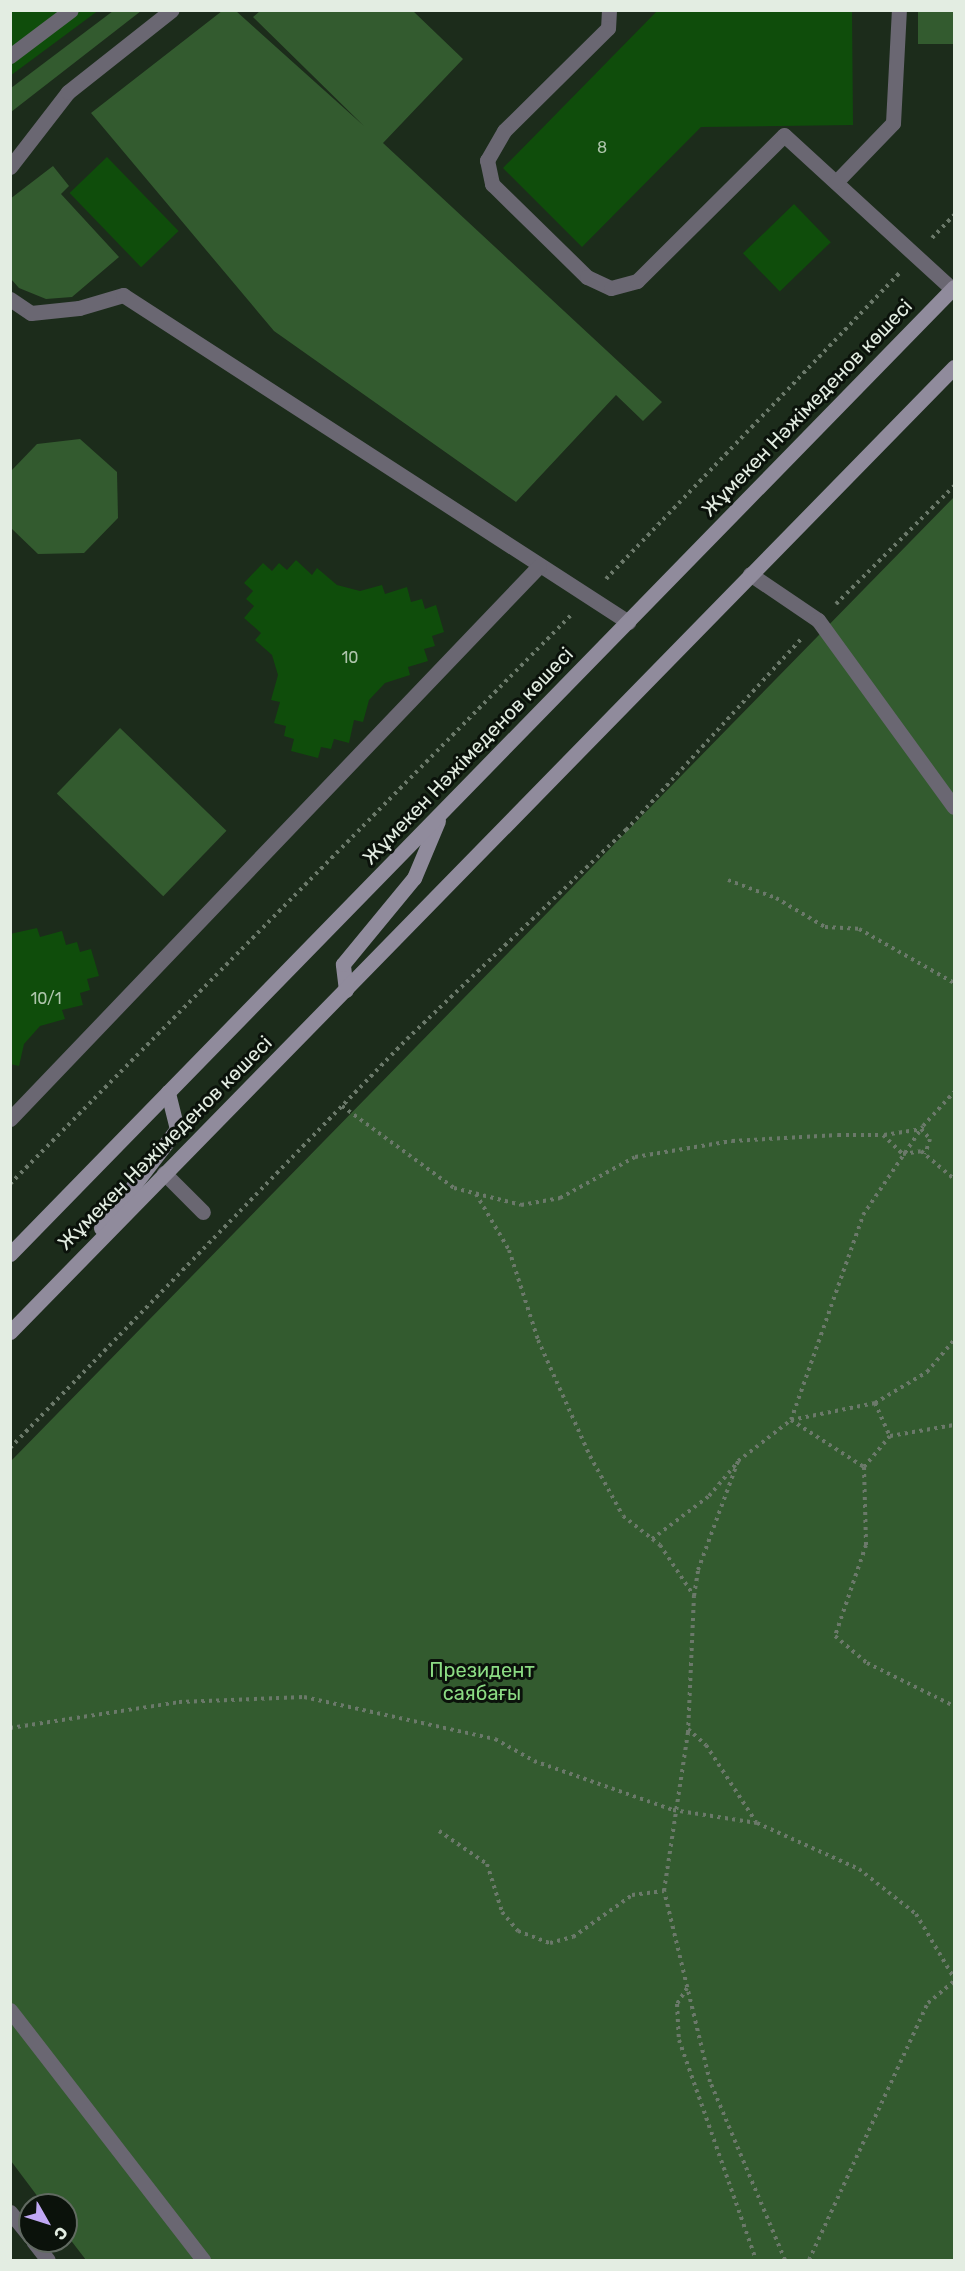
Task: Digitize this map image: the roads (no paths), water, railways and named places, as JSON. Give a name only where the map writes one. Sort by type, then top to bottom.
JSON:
[{"type":"main road","name":"Жұмекен Нәжімеденов көшесі","points":[[10,1254],[953,288]]},
{"type":"main road","name":"Жұмекен Нәжімеденов көшесі","points":[[10,1332],[954,367]]},
{"type":"main road","points":[[346,990],[343,964],[414,878],[440,815]]},
{"type":"main road","points":[[90,1250],[112,1212],[177,1129],[168,1092]]},
{"type":"lane","points":[[10,56],[71,10]]},
{"type":"lane","points":[[10,166],[68,92],[172,10]]},
{"type":"lane","points":[[609,10],[608,28],[504,131],[487,160],[492,184],[587,277],[611,288],[637,281],[784,135],[953,288]]},
{"type":"lane","points":[[836,182],[893,123],[899,10]]},
{"type":"lane","points":[[10,299],[31,313],[79,308],[123,295],[628,622]]},
{"type":"lane","points":[[10,1119],[539,566]]},
{"type":"lane","points":[[750,574],[818,620],[954,807]]},
{"type":"lane","points":[[164,1173],[203,1212]]},
{"type":"lane","points":[[10,2010],[203,2260]]},
{"type":"park label","name":"Президент саябағы","points":[[482,1682]]}]
